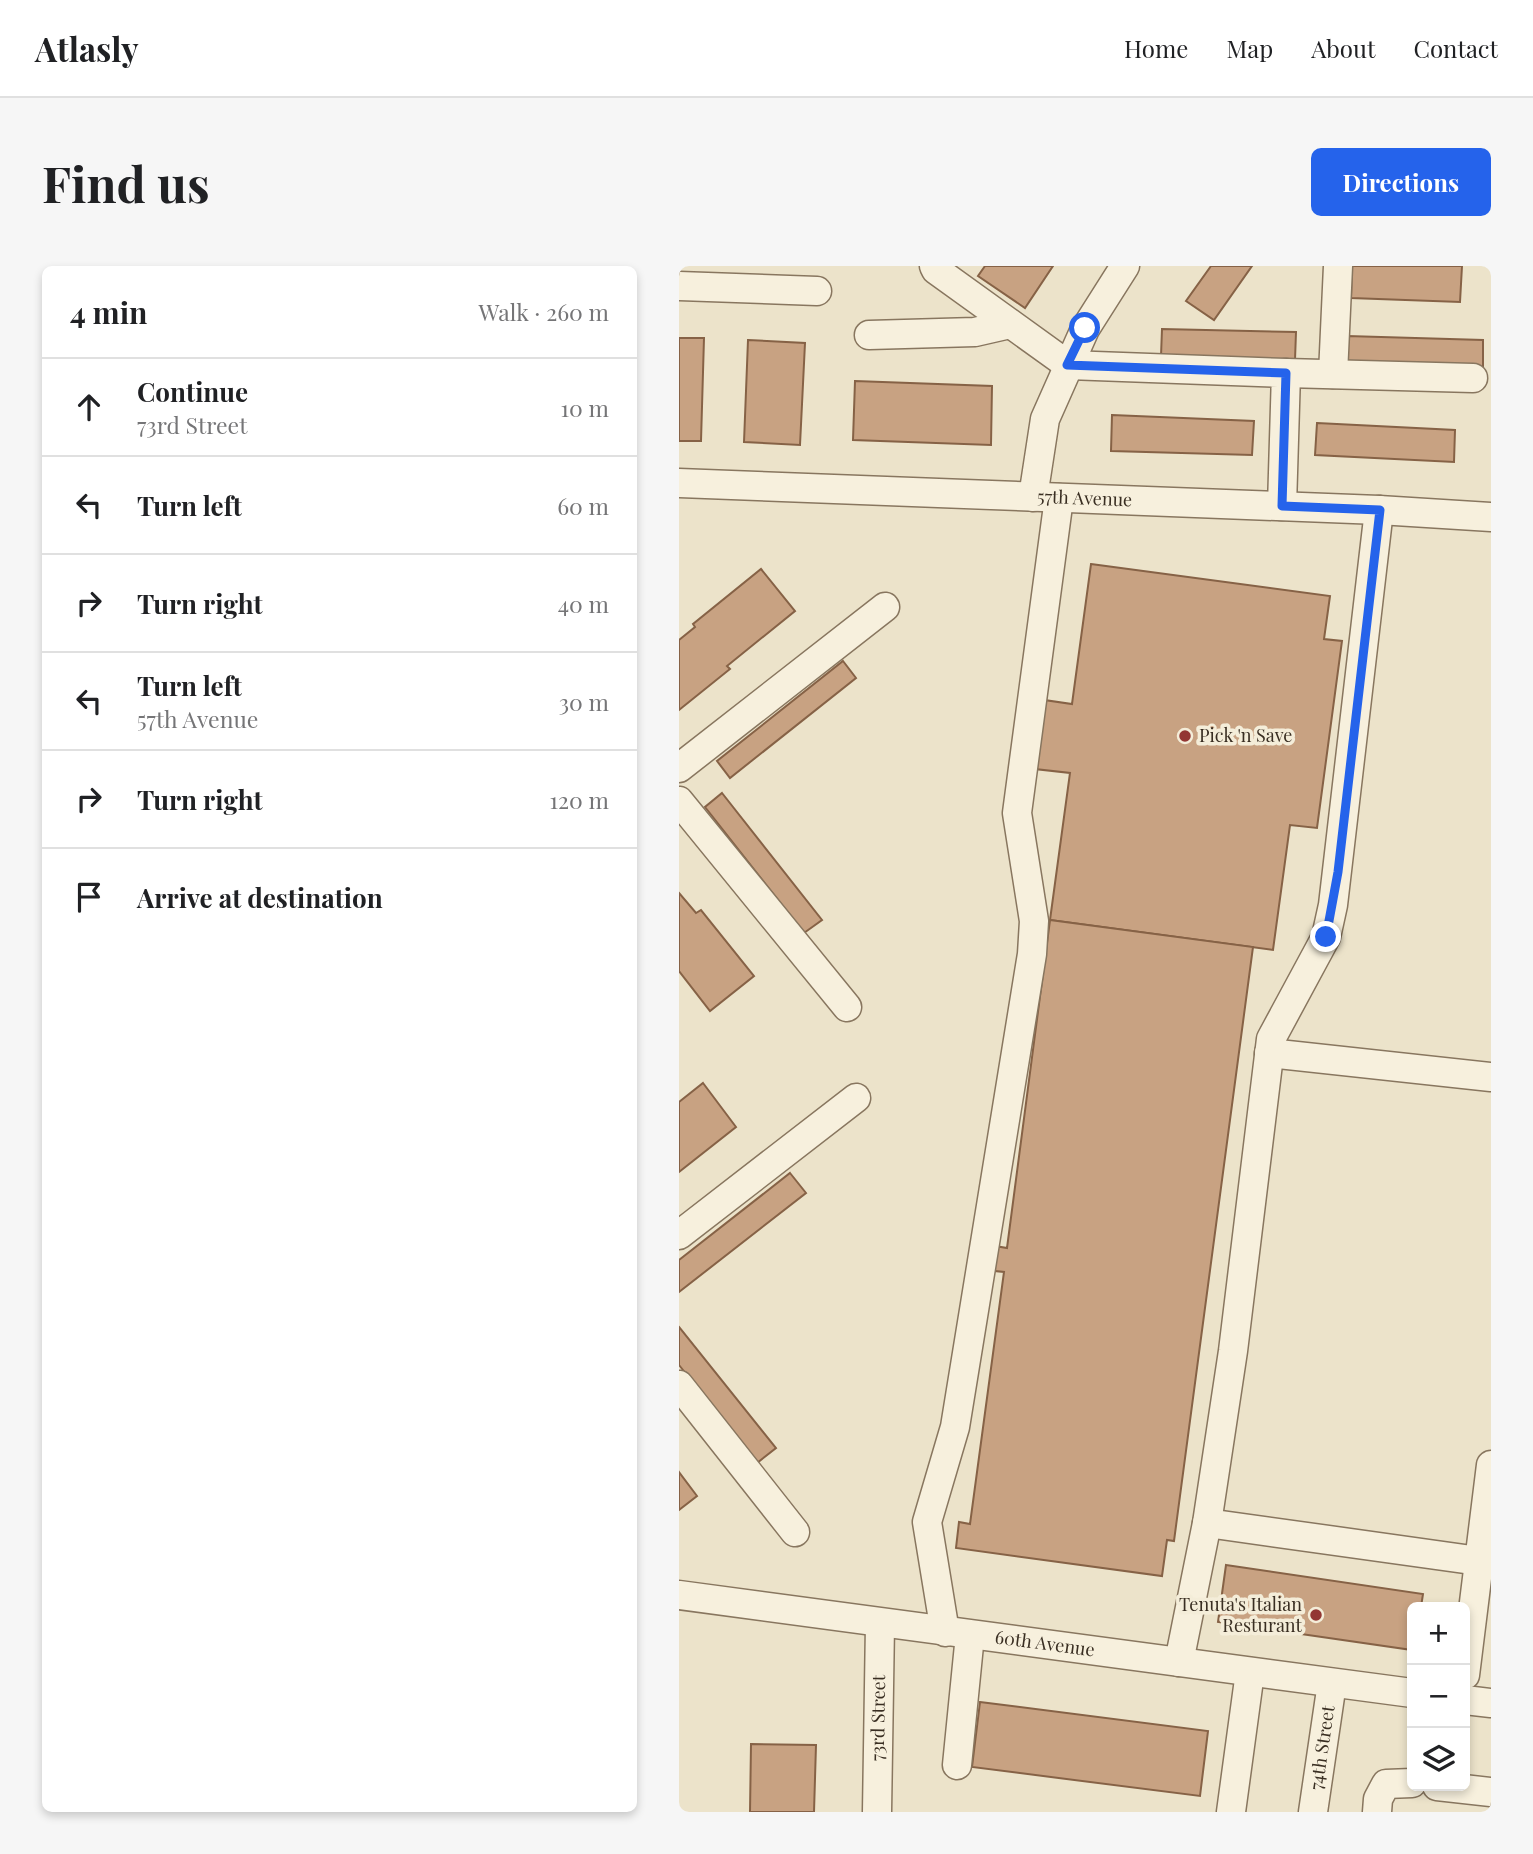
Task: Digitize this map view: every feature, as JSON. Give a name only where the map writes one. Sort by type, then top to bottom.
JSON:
[{"type":"street","points":[[935,266],[936,271],[1067,365],[1473,379]]},
{"type":"street","points":[[957,1765],[957,1633],[927,1522],[955,1427],[1032,954],[1033,909],[1017,813],[1046,498],[1045,419],[1085,328],[1125,266]]},
{"type":"street","points":[[1333,374],[1338,266]]},
{"type":"street","points":[[679,286],[711,276],[817,290]]},
{"type":"street","points":[[869,335],[975,332],[1010,324]]},
{"type":"street","points":[[1282,506],[1286,373]]},
{"type":"street","name":"57th Avenue","points":[[679,482],[1380,510],[1491,517]]},
{"type":"street","points":[[1179,1662],[1207,1523],[1233,1351],[1271,1040],[1326,937],[1333,905],[1380,510]]},
{"type":"street","points":[[679,768],[885,607]]},
{"type":"street","points":[[679,801],[847,1007]]},
{"type":"street","points":[[1269,1053],[1491,1077]]},
{"type":"street","points":[[679,1236],[856,1098]]},
{"type":"street","points":[[679,1384],[795,1532]]},
{"type":"street","points":[[1468,1665],[1481,1628],[1479,1561],[1491,1465]]},
{"type":"street","points":[[1207,1523],[1479,1561]]},
{"type":"street","name":"60th Avenue","points":[[679,1595],[1407,1692]]},
{"type":"street","name":"73rd Street","points":[[877,1812],[880,1623]]},
{"type":"street","points":[[1231,1812],[1250,1672]]},
{"type":"street","name":"74th Street","points":[[1313,1812],[1332,1683]]},
{"type":"street","points":[[1470,1701],[1491,1703]]},
{"type":"street","points":[[1377,1812],[1378,1799],[1386,1784],[1407,1783]]},
{"type":"street","points":[[1470,1790],[1491,1792]]},
{"type":"building","points":[[985,266],[1053,266],[1025,308],[978,276]]},
{"type":"building","points":[[1211,266],[1252,266],[1214,320],[1186,301]]},
{"type":"building","points":[[1352,266],[1462,266],[1460,302],[1351,298]]},
{"type":"building","points":[[1162,329],[1296,332],[1295,360],[1161,356]]},
{"type":"building","points":[[1347,336],[1483,340],[1483,367],[1346,363]]},
{"type":"building","points":[[679,338],[704,338],[701,441],[679,441]]},
{"type":"building","points":[[748,340],[805,343],[800,445],[744,442]]},
{"type":"building","points":[[855,381],[992,386],[991,445],[853,440]]},
{"type":"building","points":[[1112,415],[1254,421],[1252,455],[1111,451]]},
{"type":"building","points":[[1317,423],[1455,430],[1454,462],[1315,455]]},
{"type":"building","name":"Pick 'n Save","points":[[1091,564],[1330,596],[1324,639],[1342,641],[1317,828],[1290,825],[1273,950],[1050,920],[1070,773],[1035,769],[1044,700],[1072,704]]},
{"type":"building","points":[[761,569],[795,611],[727,666],[730,669],[679,710],[679,640],[695,627],[693,624]]},
{"type":"building","points":[[843,661],[856,678],[730,778],[717,761]]},
{"type":"building","points":[[722,793],[822,920],[804,933],[705,807]]},
{"type":"building","points":[[679,893],[696,913],[701,910],[754,976],[710,1011],[679,971]]},
{"type":"building","points":[[1050,920],[1253,947],[1174,1541],[1167,1540],[1162,1576],[956,1548],[959,1522],[970,1524],[1004,1272],[985,1270],[989,1245],[1007,1248]]},
{"type":"building","points":[[703,1083],[736,1127],[679,1172],[679,1102]]},
{"type":"building","points":[[790,1173],[806,1193],[679,1292],[679,1260]]},
{"type":"building","points":[[679,1327],[776,1448],[757,1463],[679,1365]]},
{"type":"building","points":[[679,1472],[697,1496],[679,1510]]},
{"type":"building","name":"Tenuta's Italian Resturant","points":[[1226,1565],[1423,1594],[1422,1602],[1407,1602],[1407,1649],[1218,1622]]},
{"type":"building","points":[[980,1702],[1208,1731],[1200,1796],[972,1767]]},
{"type":"building","points":[[751,1744],[816,1745],[814,1812],[750,1812]]},
{"type":"place","name":"Pick 'n Save","points":[[1185,736]]},
{"type":"place","name":"Tenuta's Italian Resturant","points":[[1316,1615]]},
{"type":"route","points":[[1085,328],[1067,365],[1286,373],[1282,506],[1380,510],[1338,872],[1326,937]]}]
